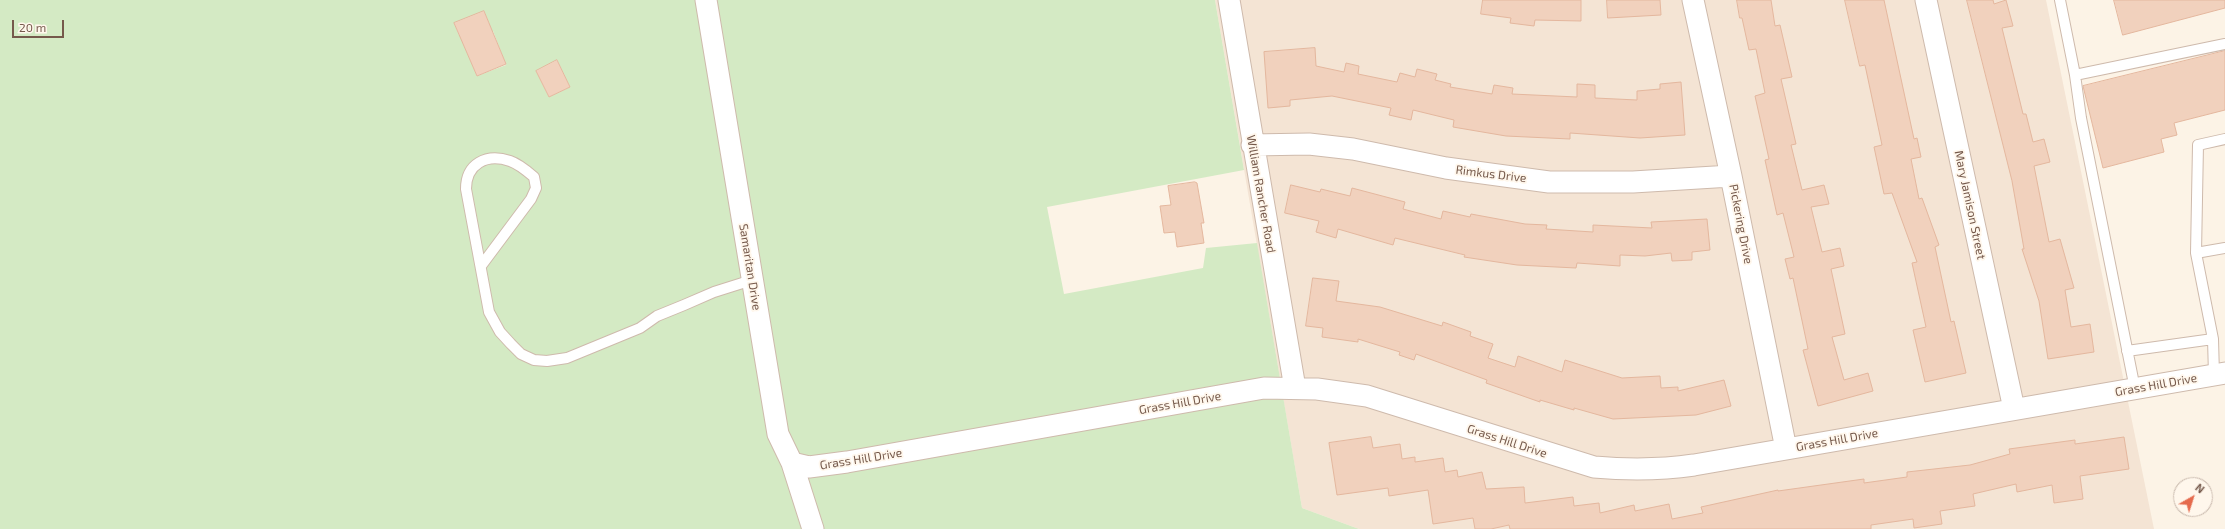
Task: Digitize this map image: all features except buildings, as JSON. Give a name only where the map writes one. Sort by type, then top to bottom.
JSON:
[{"type":"street","name":"Samaritan Drive","points":[[706,0],[778,434],[792,463],[814,529]]},
{"type":"street","name":"William Rancher Road","points":[[1229,0],[1252,145],[1295,388]]},
{"type":"street","name":"Pickering Drive","points":[[1692,0],[1731,176],[1786,449]]},
{"type":"street","name":"Mary Jamison Street","points":[[1926,0],[2014,409]]},
{"type":"street","name":"Rimkus Drive","points":[[1252,145],[1309,144],[1353,149],[1446,168],[1549,182],[1633,182],[1731,176]]},
{"type":"street","name":"Grass Hill Drive","points":[[792,463],[809,467],[847,462],[1264,388],[1295,388],[1367,396],[1594,467],[1626,470],[1659,470],[2220,374]]},
{"type":"lane","points":[[2060,0],[2075,75],[2081,118],[2135,389]]},
{"type":"lane","points":[[2075,75],[2225,44]]},
{"type":"lane","points":[[2220,374],[2196,253],[2198,145],[2225,139]]},
{"type":"lane","points":[[481,266],[531,199],[536,188],[534,177],[510,161],[487,159],[477,163],[470,170],[466,179],[470,215],[489,312],[500,332],[521,354],[534,360],[548,361],[567,358],[592,349],[640,328],[657,316],[714,292],[752,280]]},
{"type":"lane","points":[[2196,253],[2225,248]]},
{"type":"lane","points":[[2127,351],[2213,339]]},
{"type":"shaded area","points":[[1215,0],[2046,0],[2154,529],[1359,529],[1302,508]]},
{"type":"green space","points":[[0,0],[1215,0],[1244,170],[1047,207],[1064,294],[1203,268],[1206,248],[1257,243],[1302,508],[1359,529],[0,529]],"holes":[[[484,11],[489,23],[485,33],[493,31],[506,65],[477,76],[463,42],[467,32],[459,35],[454,23]],[[557,60],[570,87],[549,97],[536,71]]]}]
